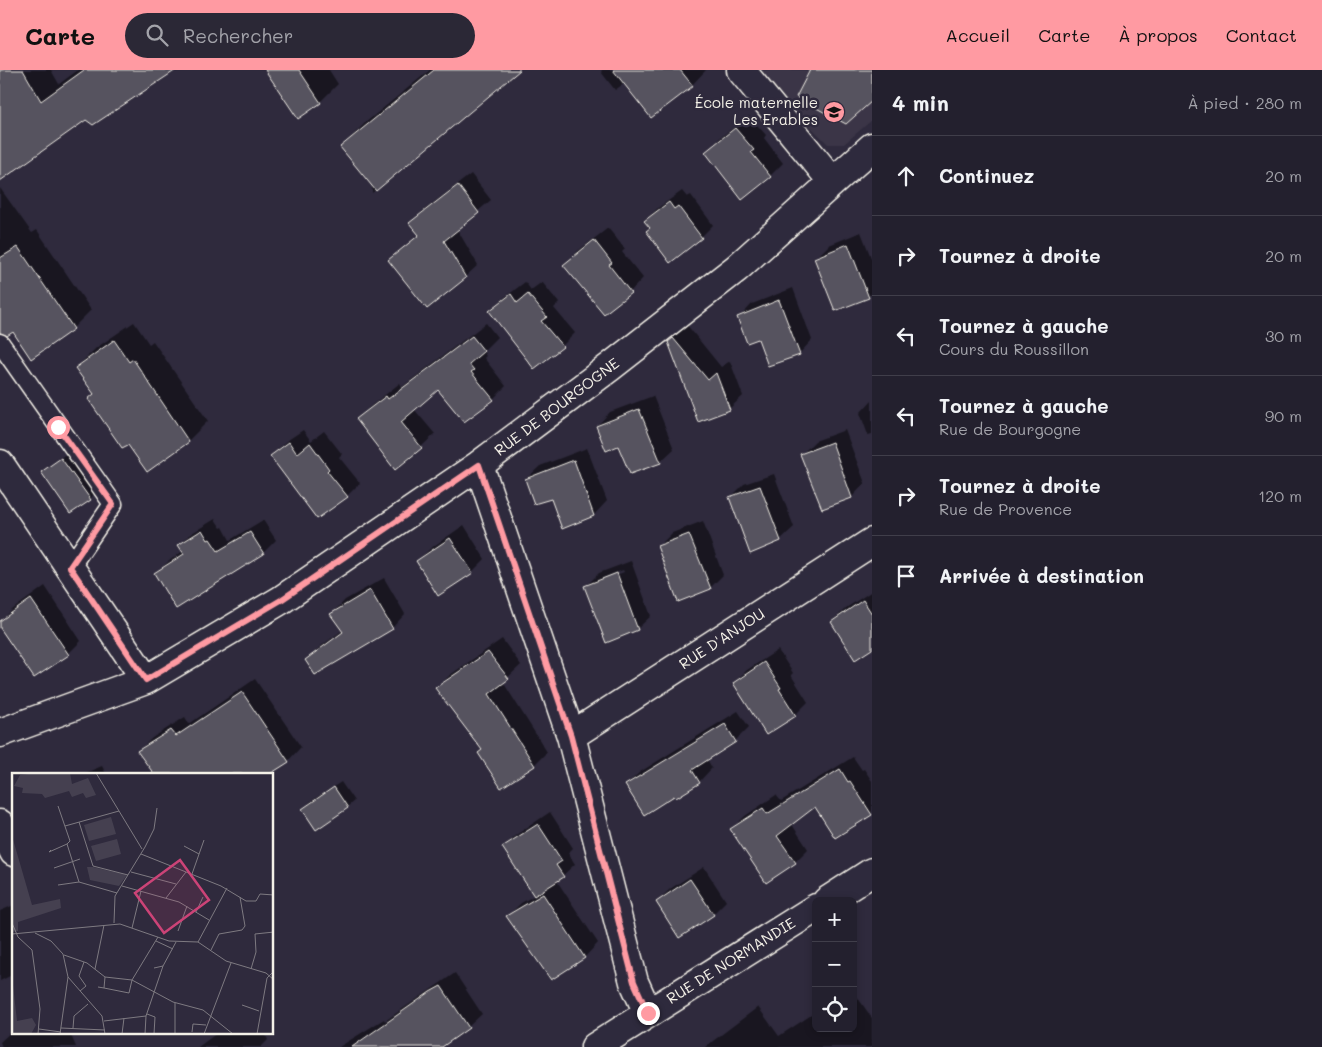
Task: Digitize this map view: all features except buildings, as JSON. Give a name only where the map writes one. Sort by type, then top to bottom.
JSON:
[{"type":"street","points":[[741,70],[833,182]]},
{"type":"street","name":"RUE DE BOURGOGNE","points":[[0,732],[146,680],[281,600],[479,465],[610,367],[737,268],[872,147]]},
{"type":"street","points":[[0,464],[146,680]]},
{"type":"street","points":[[479,465],[571,736],[634,982],[648,1013]]},
{"type":"street","name":"RUE D'ANJOU","points":[[571,736],[872,542]]},
{"type":"street","points":[[0,824],[12,848]]},
{"type":"street","points":[[833,897],[872,872]]},
{"type":"street","name":"RUE DE NORMANDIE","points":[[595,1047],[812,910]]},
{"type":"lane","points":[[0,343],[113,504],[70,567]]},
{"type":"shaded area","name":"École maternelle Les Erables","points":[[759,70],[872,70],[872,120],[844,144],[828,144],[787,103]]},
{"type":"place","name":"École maternelle Les Erables","points":[[834,112]]},
{"type":"route","points":[[58,427],[113,504],[70,567],[146,680],[281,600],[479,465],[571,736],[634,982],[648,1013]]}]
